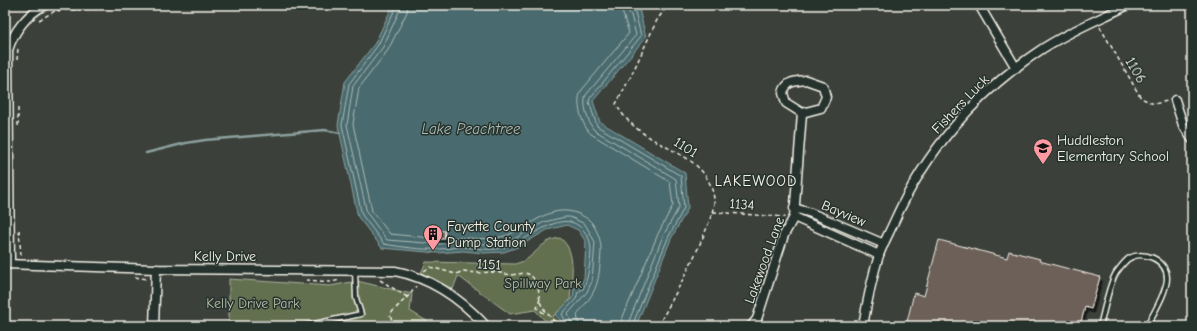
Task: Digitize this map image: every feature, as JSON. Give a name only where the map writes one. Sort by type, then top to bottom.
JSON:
[{"type":"street","points":[[8,264],[8,50],[12,39],[21,24],[45,5]]},
{"type":"street","points":[[979,5],[1016,68]]},
{"type":"street","name":"Fishers Luck","points":[[863,326],[879,254],[902,203],[924,166],[956,123],[1016,68],[1066,34],[1097,21],[1128,5]]},
{"type":"street","points":[[806,80],[823,86],[826,97],[825,103],[815,111],[802,113],[786,103],[783,93],[786,86],[795,81],[806,80]]},
{"type":"street","points":[[1175,100],[1183,125],[1192,139]]},
{"type":"street","name":"Lakewood Lane","points":[[751,326],[757,323],[784,235],[794,217],[802,113]]},
{"type":"street","name":"Bayview","points":[[794,208],[811,213],[884,244]]},
{"type":"street","name":"Bayview","points":[[794,217],[879,254]]},
{"type":"street","name":"Kelly Drive","points":[[8,264],[156,269],[355,270],[405,272],[442,288],[466,305],[486,326]]},
{"type":"street","points":[[154,326],[156,269]]},
{"type":"lane","points":[[1100,326],[1116,274],[1128,259],[1145,255],[1157,260],[1166,268],[1167,279],[1160,300],[1147,326]]},
{"type":"lane","points":[[305,326],[361,314],[356,298],[355,270]]},
{"type":"path","points":[[35,23],[55,11],[184,5]]},
{"type":"path","name":"1101","points":[[658,326],[686,272],[713,212],[714,200],[703,172],[694,162],[638,130],[624,118],[616,104],[657,20],[668,5]]},
{"type":"path","name":"1106","points":[[1097,21],[1141,98],[1154,104],[1175,100]]},
{"type":"path","points":[[17,65],[19,44]]},
{"type":"path","points":[[18,107],[18,128]]},
{"type":"path","name":"1134","points":[[713,212],[794,217]]},
{"type":"path","points":[[19,228],[20,256],[28,264]]},
{"type":"path","name":"1151","points":[[423,272],[430,267],[456,274],[464,272],[495,272],[511,275],[525,273],[535,279],[538,285],[540,299],[547,315]]},
{"type":"path","points":[[394,326],[390,315],[394,309],[412,294],[416,286]]},
{"type":"path","name":"1151","points":[[540,299],[537,308],[552,319],[558,326]]},
{"type":"green space","name":"Spillway Park","points":[[560,238],[566,244],[569,251],[572,267],[570,301],[553,316],[562,326],[550,326],[535,310],[510,314],[458,276],[453,289],[421,273],[426,262],[515,264],[528,258],[547,242]]},
{"type":"green space","name":"Kelly Drive Park","points":[[229,279],[330,286],[357,281],[412,294],[410,311],[435,326],[229,326]]},
{"type":"water","name":"Lake Peachtree","points":[[393,5],[632,5],[639,9],[646,37],[593,101],[600,122],[685,173],[688,208],[671,239],[636,326],[566,326],[555,315],[573,297],[574,288],[580,287],[584,278],[586,242],[578,230],[567,225],[547,230],[518,247],[504,252],[484,253],[463,251],[438,253],[382,248],[358,217],[338,125],[345,82],[375,43]]},
{"type":"building","points":[[432,230],[445,231],[444,239],[432,238]]},
{"type":"building","points":[[939,240],[1007,258],[1009,251],[1040,259],[1039,261],[1100,277],[1091,309],[1085,307],[1080,326],[921,326],[907,322],[914,293],[924,296]]},
{"type":"waterway","points":[[146,153],[205,140],[325,130],[340,133]]},
{"type":"place","name":"Huddleston Elementary School","points":[[1043,165]]},
{"type":"place","name":"Fayette County Pump Station","points":[[433,251]]},
{"type":"district","name":"LAKEWOOD","points":[[756,181]]}]
